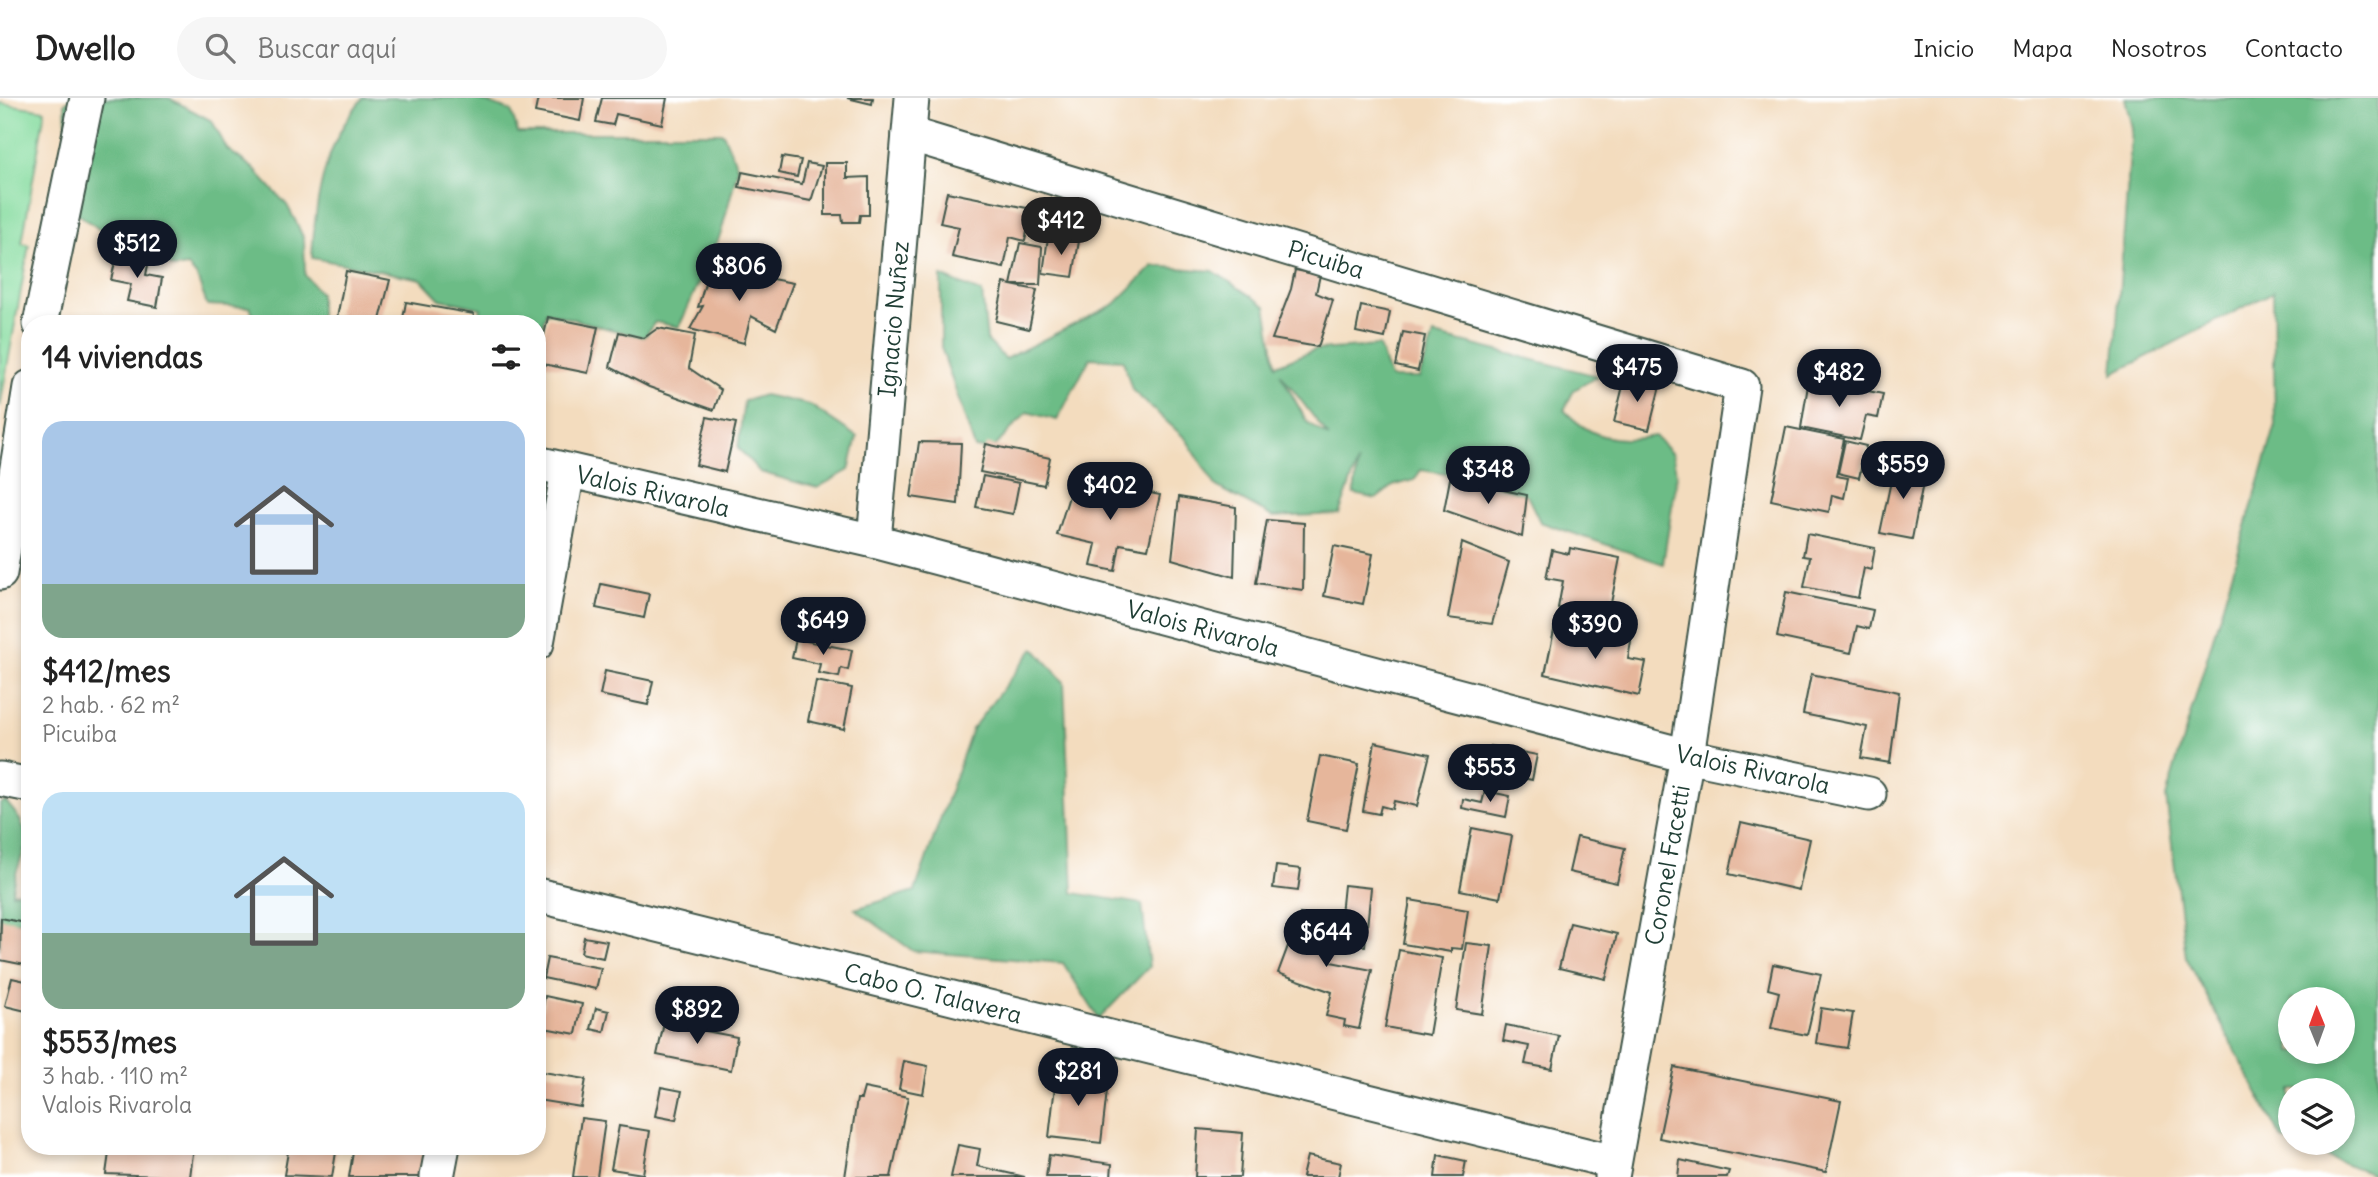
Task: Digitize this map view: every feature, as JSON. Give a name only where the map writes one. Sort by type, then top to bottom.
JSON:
[{"type":"street","points":[[42,315],[87,98]]},
{"type":"street","name":"Ignacio Nuñez","points":[[874,541],[912,98]]},
{"type":"street","name":"Picuiba","points":[[909,134],[1742,386]]},
{"type":"street","name":"Coronel Facetti","points":[[1613,1169],[1687,756],[1742,386]]},
{"type":"street","points":[[0,572],[21,442]]},
{"type":"street","points":[[546,544],[553,467]]},
{"type":"street","name":"Valois Rivarola","points":[[553,467],[874,541],[1687,756],[1869,794]]},
{"type":"street","points":[[0,779],[21,783]]},
{"type":"street","name":"Cabo O. Talavera","points":[[546,897],[1613,1169]]},
{"type":"street","points":[[437,1177],[441,1155]]},
{"type":"green space","points":[[72,98],[169,98],[212,121],[227,149],[253,168],[287,205],[304,239],[305,275],[320,294],[320,315],[253,315],[250,307],[207,305],[197,277],[188,266],[173,268],[154,255],[132,251],[70,208],[65,103]]},
{"type":"green space","points":[[363,98],[474,98],[511,111],[518,133],[723,133],[738,168],[721,233],[679,327],[655,322],[644,338],[546,312],[545,315],[480,315],[481,308],[440,299],[421,279],[312,258],[319,194],[324,174],[339,134]]},
{"type":"green space","points":[[2125,98],[2378,98],[2378,1176],[2323,1155],[2355,1155],[2355,1078],[2278,1078],[2278,1131],[2186,957],[2166,797],[2275,428],[2273,292],[2113,374],[2132,128]]},
{"type":"green space","points":[[0,103],[45,110],[22,243],[29,245],[0,407]]},
{"type":"green space","points":[[1153,266],[1213,271],[1266,306],[1276,365],[1314,350],[1379,346],[1390,378],[1419,378],[1434,335],[1598,376],[1574,390],[1564,410],[1594,433],[1628,439],[1655,436],[1672,454],[1677,475],[1663,564],[1540,522],[1527,495],[1482,480],[1421,470],[1414,480],[1393,486],[1376,499],[1354,494],[1358,462],[1339,514],[1273,517],[1216,486],[1186,439],[1132,390],[1123,360],[1090,358],[1057,420],[1027,412],[992,450],[975,448],[941,347],[941,276],[982,293],[987,340],[1005,359],[1115,304]],"holes":[[[1280,373],[1329,437],[1307,422]]]},
{"type":"green space","points":[[764,395],[810,405],[857,437],[849,470],[817,488],[760,472],[738,448],[744,401]]},
{"type":"green space","points":[[1034,648],[1064,682],[1073,893],[1142,904],[1149,967],[1099,1019],[1063,963],[913,951],[855,909],[915,891],[972,729]]},
{"type":"green space","points":[[5,801],[21,823],[21,859],[12,893],[21,892],[21,920],[8,925],[0,949],[0,804]]},
{"type":"building","points":[[538,98],[584,98],[580,121],[535,112]]},
{"type":"building","points":[[602,98],[667,98],[662,124],[616,114],[613,125],[596,122]]},
{"type":"building","points":[[847,98],[873,98],[872,104]]},
{"type":"building","points":[[782,157],[801,160],[797,177],[779,173]]},
{"type":"building","points":[[807,163],[822,166],[811,201],[739,187],[742,172],[802,184]]},
{"type":"building","points":[[825,163],[847,163],[847,178],[869,177],[869,215],[860,215],[859,222],[843,222],[842,215],[825,215]]},
{"type":"building","points":[[947,192],[1032,209],[1025,241],[1010,237],[1004,268],[952,257],[959,227],[940,223]]},
{"type":"building","points":[[1048,237],[1079,241],[1073,277],[1043,273]]},
{"type":"building","points":[[1020,243],[1042,247],[1040,285],[1011,285]]},
{"type":"building","points":[[117,253],[149,260],[146,275],[162,278],[157,307],[127,301],[131,284],[111,280]]},
{"type":"building","points":[[710,267],[793,283],[776,329],[751,316],[744,343],[690,329],[703,306],[698,307]]},
{"type":"building","points":[[1295,270],[1320,275],[1316,293],[1333,300],[1318,347],[1272,339],[1291,289]]},
{"type":"building","points":[[346,271],[390,280],[381,315],[338,315]]},
{"type":"building","points":[[1004,283],[1037,290],[1029,329],[996,321]]},
{"type":"building","points":[[406,302],[474,314],[474,315],[404,315]]},
{"type":"building","points":[[1361,306],[1390,312],[1385,338],[1356,332]]},
{"type":"building","points":[[548,317],[598,327],[588,373],[546,365]]},
{"type":"building","points":[[658,328],[695,335],[689,368],[721,390],[714,410],[649,387],[610,367],[619,332],[644,338]]},
{"type":"building","points":[[1403,332],[1425,336],[1418,371],[1396,366]]},
{"type":"building","points":[[1625,378],[1660,386],[1649,430],[1614,422]]},
{"type":"building","points":[[1809,379],[1883,394],[1878,418],[1866,416],[1860,440],[1801,428]]},
{"type":"building","points":[[707,417],[736,423],[725,472],[696,465]]},
{"type":"building","points":[[1786,427],[1844,439],[1836,476],[1848,478],[1844,498],[1832,495],[1829,512],[1771,500]]},
{"type":"building","points":[[1845,441],[1866,446],[1859,478],[1838,473]]},
{"type":"building","points":[[919,442],[961,443],[958,504],[911,497]]},
{"type":"building","points":[[986,444],[1050,458],[1044,485],[980,472]]},
{"type":"building","points":[[1895,462],[1926,468],[1912,539],[1880,533]]},
{"type":"building","points":[[983,476],[1019,483],[1013,514],[976,507]]},
{"type":"building","points":[[1450,479],[1527,495],[1522,537],[1444,510]]},
{"type":"building","points":[[1111,485],[1160,495],[1148,549],[1120,544],[1115,571],[1091,566],[1096,544],[1057,535],[1071,490],[1107,496]]},
{"type":"building","points":[[1179,497],[1236,507],[1234,577],[1172,559]]},
{"type":"building","points":[[1267,520],[1304,523],[1303,590],[1256,583]]},
{"type":"building","points":[[1807,534],[1875,548],[1871,570],[1864,568],[1858,598],[1804,587],[1810,557],[1803,556]]},
{"type":"building","points":[[1462,543],[1509,562],[1492,624],[1448,618]]},
{"type":"building","points":[[1334,546],[1373,554],[1363,604],[1324,596]]},
{"type":"building","points":[[1570,548],[1620,558],[1608,618],[1558,608],[1563,581],[1546,578],[1552,550],[1569,554]]},
{"type":"building","points":[[601,584],[649,594],[644,618],[596,608]]},
{"type":"building","points":[[1786,592],[1873,610],[1869,629],[1857,626],[1851,653],[1777,637]]},
{"type":"building","points":[[1555,626],[1631,641],[1628,659],[1646,662],[1639,696],[1545,674]]},
{"type":"building","points":[[796,639],[852,650],[848,670],[841,668],[839,677],[818,673],[820,664],[792,658]]},
{"type":"building","points":[[605,671],[653,681],[648,705],[600,695]]},
{"type":"building","points":[[1811,674],[1899,692],[1890,763],[1861,758],[1867,727],[1803,714]]},
{"type":"building","points":[[816,681],[852,688],[844,729],[808,721]]},
{"type":"building","points":[[1375,742],[1430,754],[1417,806],[1394,801],[1392,809],[1381,806],[1379,814],[1363,811]]},
{"type":"building","points":[[1490,746],[1537,755],[1532,780],[1485,770]]},
{"type":"building","points":[[1320,756],[1359,764],[1346,829],[1307,821]]},
{"type":"building","points":[[1485,791],[1510,796],[1506,817],[1462,808],[1463,799],[1482,803]]},
{"type":"building","points":[[1741,823],[1810,839],[1799,890],[1729,874]]},
{"type":"building","points":[[1472,828],[1512,836],[1500,898],[1460,890]]},
{"type":"building","points":[[1577,837],[1625,848],[1617,883],[1569,872]]},
{"type":"building","points":[[1276,866],[1301,869],[1298,891],[1273,888]]},
{"type":"building","points":[[1344,885],[1371,888],[1365,946],[1338,944]]},
{"type":"building","points":[[1410,900],[1468,910],[1462,949],[1451,948],[1451,952],[1403,944]]},
{"type":"building","points":[[1300,914],[1339,922],[1331,962],[1372,970],[1359,1029],[1344,1026],[1345,1020],[1326,1016],[1332,992],[1278,973]]},
{"type":"building","points":[[1,918],[21,922],[21,964],[0,960]]},
{"type":"building","points":[[1570,923],[1617,934],[1606,979],[1559,968]]},
{"type":"building","points":[[584,937],[607,941],[603,958],[581,953]]},
{"type":"building","points":[[1466,943],[1492,946],[1482,1014],[1456,1010]]},
{"type":"building","points":[[1399,950],[1442,958],[1429,1035],[1385,1027]]},
{"type":"building","points":[[547,958],[601,968],[596,989],[546,979]]},
{"type":"building","points":[[1773,964],[1821,974],[1807,1035],[1771,1028],[1779,992],[1768,989]]},
{"type":"building","points":[[12,978],[21,980],[21,1010],[5,1006]]},
{"type":"building","points":[[546,996],[582,1004],[576,1034],[546,1028]]},
{"type":"building","points":[[596,1008],[609,1011],[604,1032],[591,1029]]},
{"type":"building","points":[[1821,1008],[1853,1013],[1847,1048],[1816,1043]]},
{"type":"building","points":[[664,1023],[737,1037],[731,1070],[657,1055]]},
{"type":"building","points":[[1506,1025],[1559,1036],[1552,1069],[1525,1064],[1529,1046],[1503,1041]]},
{"type":"building","points":[[904,1061],[928,1066],[923,1094],[899,1089]]},
{"type":"building","points":[[1674,1067],[1841,1101],[1826,1172],[1659,1138]]},
{"type":"building","points":[[1057,1069],[1108,1082],[1101,1143],[1049,1137]]},
{"type":"building","points":[[546,1072],[586,1079],[581,1107],[546,1101]]},
{"type":"building","points":[[661,1087],[682,1091],[676,1120],[655,1116]]},
{"type":"building","points":[[864,1088],[908,1097],[891,1177],[845,1177],[857,1099],[861,1099]]},
{"type":"building","points":[[581,1118],[605,1121],[597,1177],[573,1177]]},
{"type":"building","points":[[619,1126],[650,1131],[643,1174],[611,1169]]},
{"type":"building","points":[[1198,1129],[1243,1133],[1240,1177],[1195,1177]]},
{"type":"building","points":[[958,1145],[980,1149],[977,1166],[1025,1177],[951,1177]]},
{"type":"building","points":[[109,1155],[193,1155],[190,1177],[106,1174]]},
{"type":"building","points":[[287,1155],[336,1155],[332,1177],[284,1175]]},
{"type":"building","points":[[353,1155],[426,1155],[423,1177],[349,1177]]},
{"type":"building","points":[[1049,1155],[1112,1164],[1111,1177],[1046,1177]]},
{"type":"building","points":[[1438,1155],[1466,1161],[1463,1177],[1435,1177]]},
{"type":"building","points":[[1307,1156],[1341,1163],[1338,1177],[1302,1177]]},
{"type":"building","points":[[1680,1160],[1729,1171],[1727,1177],[1678,1177]]}]
